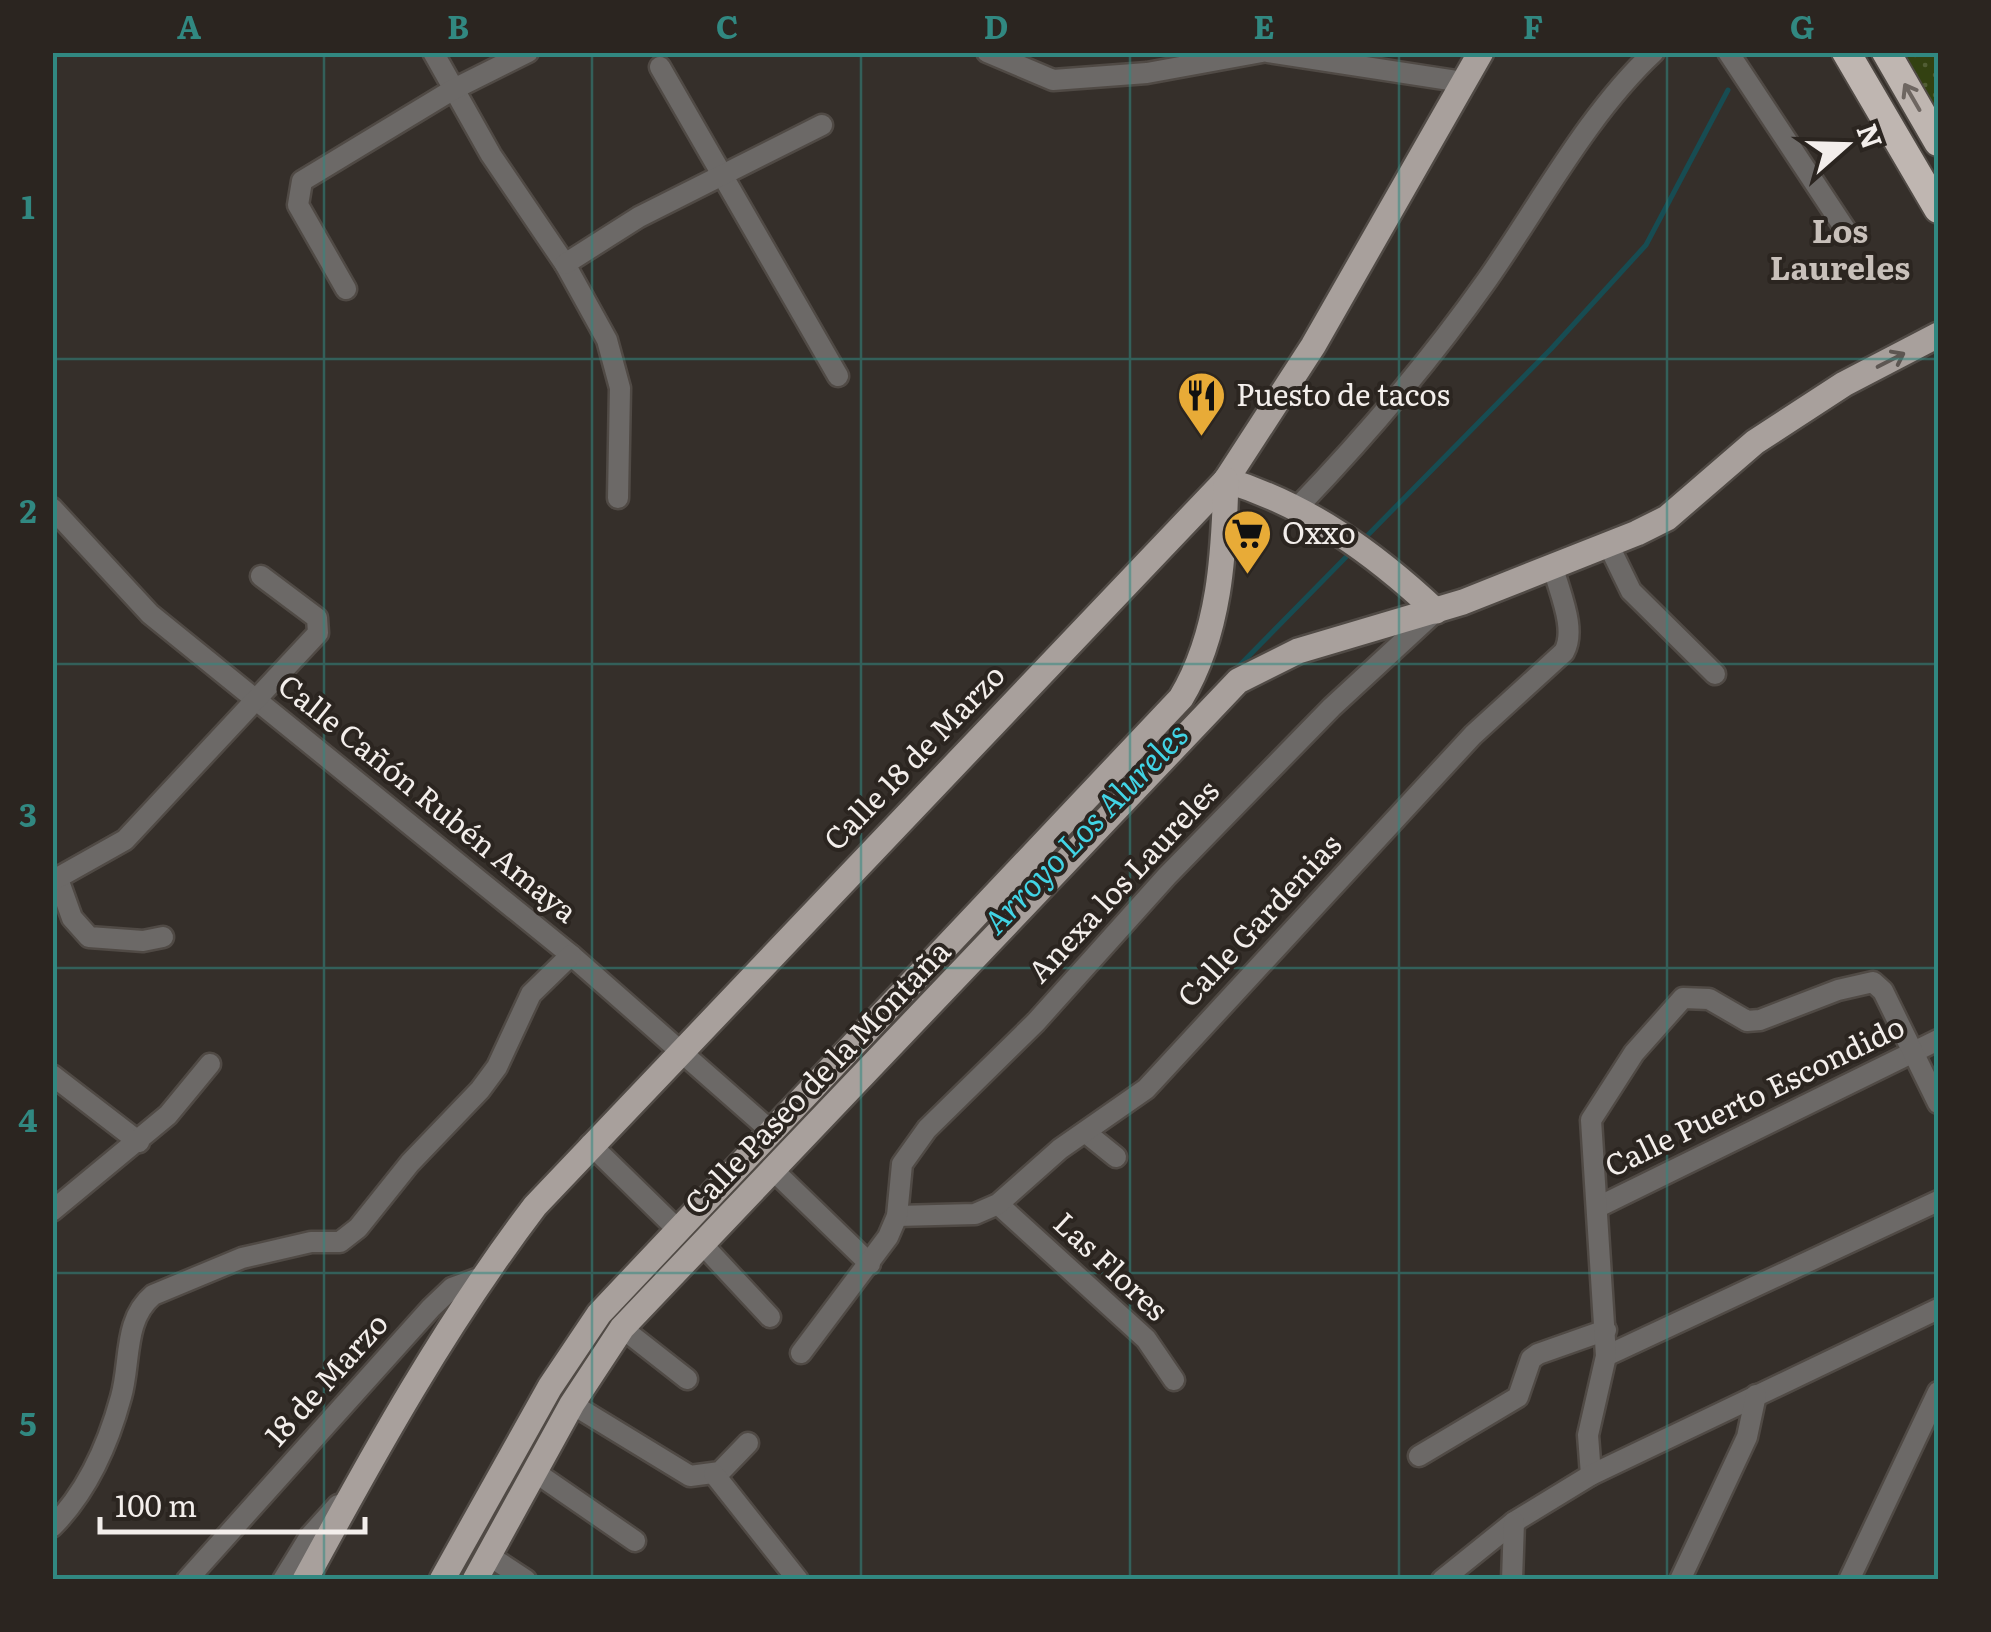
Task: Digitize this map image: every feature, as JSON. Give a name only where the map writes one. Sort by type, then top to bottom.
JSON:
[{"type":"highway","points":[[1846,52],[1938,209]]},
{"type":"highway","points":[[1886,52],[1938,142]]},
{"type":"main road","name":"Calle 18 de Marzo","points":[[305,1580],[479,1278],[534,1206],[946,769],[1226,480],[1313,346],[1480,52]]},
{"type":"main road","name":"Calle Paseo de la Montaña","points":[[475,1580],[572,1404],[622,1328],[1238,681],[1298,651],[1436,611],[1609,546],[1667,518],[1755,442],[1844,384],[1938,335]]},
{"type":"main road","points":[[1226,480],[1298,508],[1344,532],[1436,611]]},
{"type":"main road","name":"Calle Paseo de la Montaña","points":[[442,1580],[582,1337],[676,1229],[1181,698],[1205,649],[1220,578],[1226,480]]},
{"type":"street","points":[[433,52],[500,170],[565,264],[607,340],[619,378],[618,498]]},
{"type":"street","points":[[346,289],[298,205],[302,182],[454,89],[528,52]]},
{"type":"street","points":[[987,52],[1053,80],[1147,73],[1265,52],[1463,82]]},
{"type":"street","points":[[1298,508],[1390,408],[1484,284],[1614,94],[1654,52]]},
{"type":"street","points":[[1728,52],[1847,232]]},
{"type":"street","points":[[660,67],[838,376]]},
{"type":"street","points":[[565,264],[639,217],[822,125]]},
{"type":"street","name":"Calle Cañón Rubén Amaya","points":[[52,508],[150,614],[571,954],[771,1130]]},
{"type":"street","points":[[1609,546],[1632,591],[1672,636],[1715,674]]},
{"type":"street","name":"Calle Gardenias","points":[[896,1216],[975,1214],[998,1204],[1085,1132],[1146,1090],[1474,734],[1564,652],[1569,643],[1568,627],[1552,568]]},
{"type":"street","points":[[163,937],[143,941],[89,936],[72,918],[55,880],[125,840],[318,632],[320,625],[261,576]]},
{"type":"street","name":"Anexa los Laureles","points":[[896,1216],[902,1164],[927,1129],[1036,1022],[1167,876],[1277,763],[1436,611]]},
{"type":"street","points":[[52,1528],[74,1506],[102,1449],[120,1401],[131,1331],[142,1304],[153,1295],[242,1258],[311,1242],[340,1242],[358,1228],[410,1163],[498,1067],[531,994],[571,954]]},
{"type":"street","points":[[1590,1476],[1588,1436],[1606,1356],[1591,1120],[1634,1053],[1670,1008],[1683,998],[1698,996],[1746,1021],[1760,1020],[1838,990],[1874,982],[1883,991],[1938,1103]]},
{"type":"street","name":"Calle Puerto Escondido","points":[[1598,1208],[1938,1040]]},
{"type":"street","points":[[52,1211],[139,1142],[168,1115],[210,1064]]},
{"type":"street","points":[[52,1075],[139,1142]]},
{"type":"street","points":[[1085,1132],[1116,1156]]},
{"type":"street","points":[[590,1144],[676,1229]]},
{"type":"street","points":[[774,1170],[870,1264]]},
{"type":"street","points":[[1606,1356],[1938,1200]]},
{"type":"street","name":"Las Flores","points":[[998,1204],[1146,1339],[1174,1380]]},
{"type":"street","points":[[801,1353],[870,1264],[896,1216]]},
{"type":"street","points":[[703,1246],[770,1317]]},
{"type":"street","name":"18 de Marzo","points":[[187,1580],[431,1308],[452,1288],[479,1278]]},
{"type":"street","points":[[1442,1580],[1514,1522],[1590,1476],[1938,1308]]},
{"type":"street","points":[[622,1328],[688,1378]]},
{"type":"street","points":[[1419,1456],[1518,1397],[1531,1359],[1538,1354],[1606,1330]]},
{"type":"street","points":[[1850,1580],[1938,1392]]},
{"type":"street","points":[[1680,1580],[1747,1438],[1756,1395]]},
{"type":"street","points":[[572,1404],[664,1464],[690,1476],[714,1474],[748,1442]]},
{"type":"street","points":[[535,1472],[635,1541]]},
{"type":"street","points":[[714,1474],[798,1580]]},
{"type":"street","name":"Calle 18 de Marzo","points":[[283,1580],[310,1536],[360,1482]]},
{"type":"street","points":[[1512,1580],[1514,1522]]},
{"type":"street","points":[[488,1555],[526,1580]]},
{"type":"green space","points":[[1901,53],[1938,53],[1938,118]]},
{"type":"waterway","name":"Arroyo Los Alureles","points":[[1361,542],[1551,349],[1646,245],[1728,90]]},
{"type":"waterway","name":"Arroyo Los Alureles","points":[[1235,670],[1350,553]]},
{"type":"waterway","name":"Arroyo Los Alureles","points":[[642,1286],[919,998]]},
{"type":"waterway","name":"Arroyo Los Alureles","points":[[458,1580],[597,1340]]},
{"type":"place","name":"Puesto de tacos","points":[[1201,438]]},
{"type":"place","name":"Oxxo","points":[[1247,576]]},
{"type":"district","name":"Los Laureles","points":[[1840,250]]}]
